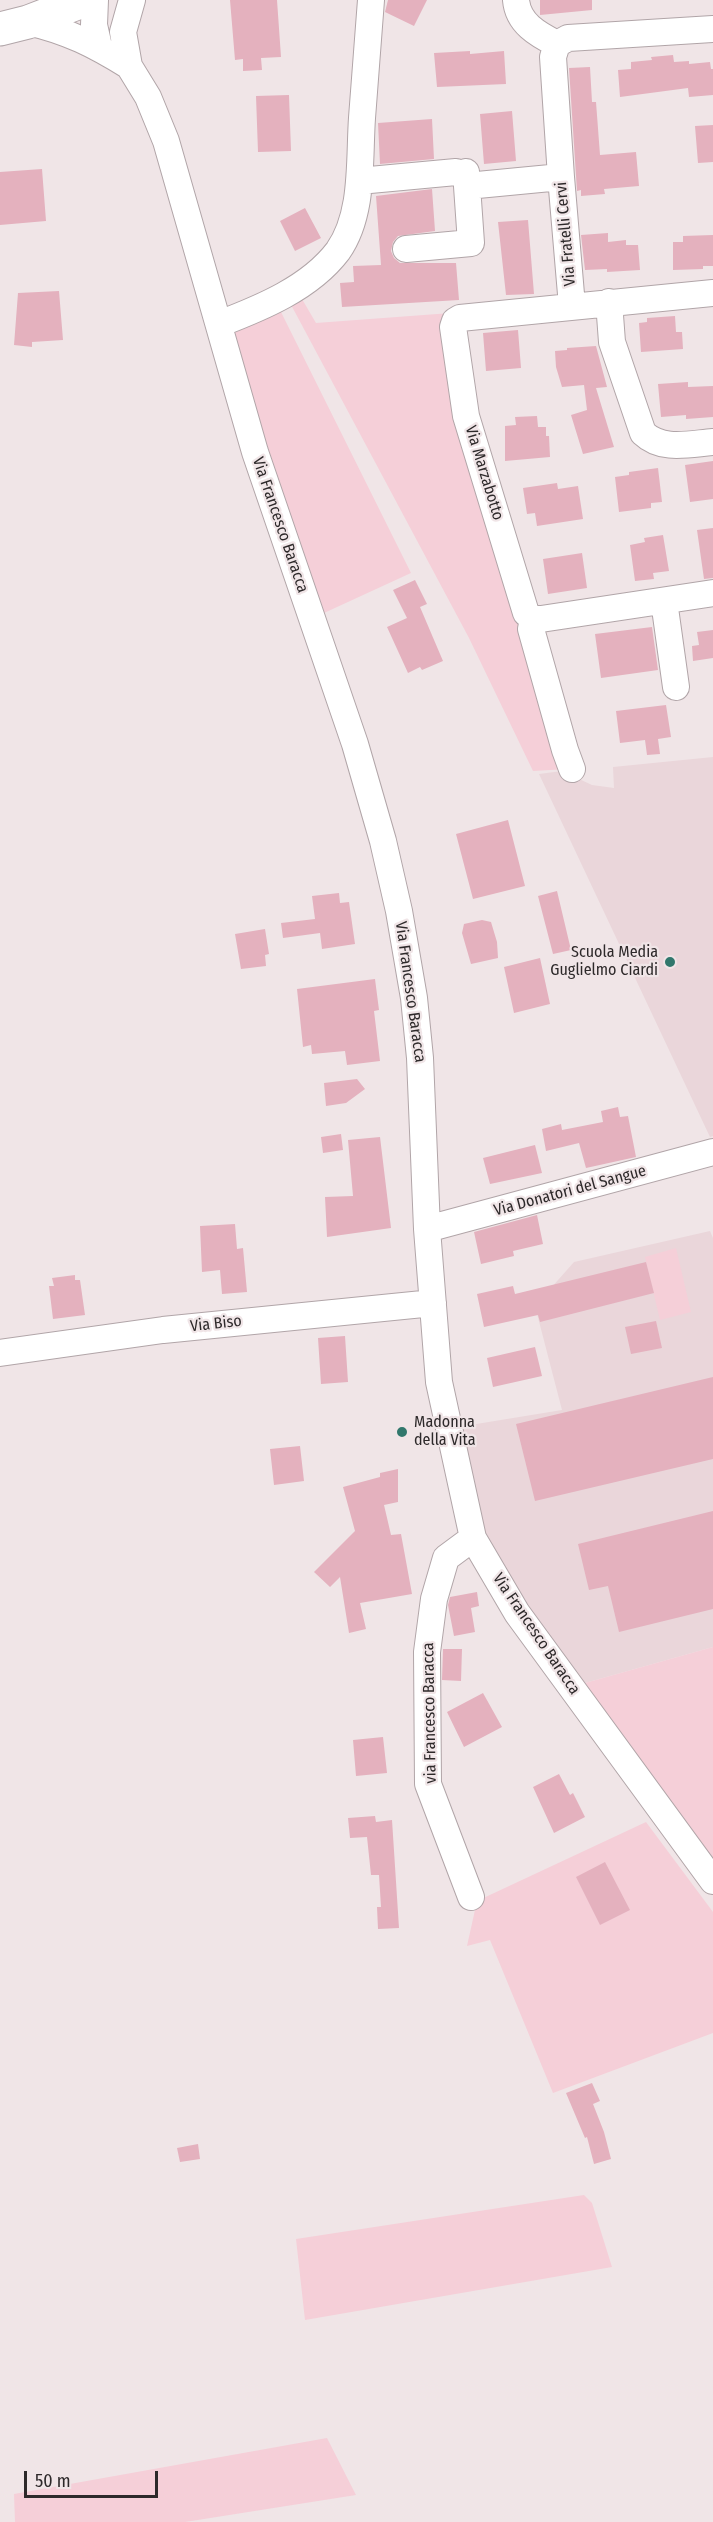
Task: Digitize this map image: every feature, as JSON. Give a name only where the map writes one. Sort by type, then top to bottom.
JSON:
[{"type":"main road","points":[[14,26],[85,0]]},
{"type":"street","points":[[95,0],[94,25],[99,47]]},
{"type":"street","name":"Via Francesco Baracca","points":[[100,0],[106,5],[123,32],[129,66],[148,97],[166,141],[255,452],[355,744],[383,842],[399,911],[414,998],[420,1058],[428,1229],[439,1382],[473,1538],[517,1613],[708,1867]]},
{"type":"street","name":"Via Francesco Baracca","points":[[123,32],[132,0]]},
{"type":"street","points":[[219,324],[291,291],[321,269],[346,237],[356,206],[359,180],[371,0]]},
{"type":"street","points":[[516,0],[523,21],[535,32],[556,44],[568,38],[713,29]]},
{"type":"street","name":"Via Francesco Baracca","points":[[14,26],[60,29],[99,47],[129,66]]},
{"type":"street","name":"Via Fratelli Cervi","points":[[455,321],[460,318],[572,306],[553,57],[556,44]]},
{"type":"street","points":[[359,180],[463,176],[561,177]]},
{"type":"street","points":[[406,249],[471,243],[463,176]]},
{"type":"street","points":[[572,306],[713,293]]},
{"type":"street","points":[[609,302],[612,342],[643,434],[653,442],[669,445],[713,442]]},
{"type":"street","name":"Via Marzabotto","points":[[455,321],[453,327],[466,416],[526,613],[533,619],[531,629],[572,769]]},
{"type":"street","points":[[533,619],[713,593]]},
{"type":"street","points":[[664,601],[676,687]]},
{"type":"street","name":"Via Donatori del Sangue","points":[[428,1229],[713,1152]]},
{"type":"street","name":"Via Biso","points":[[0,1353],[174,1329],[433,1303]]},
{"type":"street","name":"via Francesco Baracca","points":[[471,1897],[429,1784],[427,1652],[434,1599],[446,1558],[473,1538]]},
{"type":"shaded area","points":[[302,299],[316,323],[451,313],[568,769],[533,771],[469,638],[289,301]]},
{"type":"shaded area","points":[[279,308],[411,573],[324,613],[255,423],[232,334]]},
{"type":"shaded area","name":"Scuola Media Guglielmo Ciardi","points":[[713,757],[713,1136],[710,1137],[539,774],[562,771],[592,785],[614,788],[613,767]]},
{"type":"shaded area","points":[[710,1231],[713,1238],[713,1647],[578,1685],[483,1539],[458,1427],[562,1410],[535,1306],[574,1262]]},
{"type":"shaded area","points":[[676,1248],[691,1312],[660,1320],[645,1257]]},
{"type":"shaded area","points":[[713,1647],[713,1866],[578,1685]]},
{"type":"shaded area","points":[[646,1822],[713,1912],[713,2033],[553,2093],[490,1940],[467,1946],[477,1901]]},
{"type":"shaded area","points":[[584,2195],[592,2203],[612,2267],[305,2320],[296,2239]]},
{"type":"shaded area","points":[[327,2438],[356,2495],[185,2522],[15,2522],[14,2494]]},
{"type":"building","points":[[230,0],[277,0],[281,57],[261,58],[262,70],[243,71],[243,59],[235,60]]},
{"type":"building","points":[[388,0],[427,0],[414,26],[385,12]]},
{"type":"building","points":[[540,0],[592,0],[592,10],[540,15]]},
{"type":"building","points":[[470,51],[470,54],[504,51],[506,84],[437,87],[434,53]]},
{"type":"building","points":[[673,55],[674,62],[689,61],[689,64],[710,62],[711,69],[713,69],[713,95],[689,97],[688,88],[620,97],[618,70],[631,69],[631,62]]},
{"type":"building","points":[[590,67],[592,102],[596,102],[600,155],[636,152],[639,186],[604,189],[605,194],[581,196],[581,190],[577,191],[569,68]]},
{"type":"building","points":[[289,95],[291,151],[258,152],[256,96]]},
{"type":"building","points":[[512,111],[516,161],[484,164],[480,114]]},
{"type":"building","points":[[432,119],[434,159],[380,164],[378,123]]},
{"type":"building","points":[[713,125],[713,162],[698,163],[695,126]]},
{"type":"building","points":[[42,169],[46,221],[0,225],[0,172]]},
{"type":"building","points":[[432,189],[435,231],[398,236],[393,242],[391,251],[400,263],[456,263],[459,300],[342,307],[340,283],[354,282],[353,266],[381,265],[376,196]]},
{"type":"building","points":[[305,208],[321,238],[295,251],[280,221]]},
{"type":"building","points":[[528,220],[534,294],[506,295],[498,222]]},
{"type":"building","points":[[608,233],[608,242],[626,240],[626,245],[638,245],[640,270],[607,272],[607,269],[585,270],[581,235]]},
{"type":"building","points":[[713,235],[713,266],[703,266],[703,269],[673,270],[673,242],[683,242],[683,236]]},
{"type":"building","points":[[59,291],[63,340],[32,342],[32,347],[14,345],[18,293]]},
{"type":"building","points":[[675,316],[676,332],[682,332],[683,349],[641,352],[639,323],[647,322],[647,318]]},
{"type":"building","points":[[518,330],[521,368],[486,371],[483,333]]},
{"type":"building","points":[[596,346],[607,387],[596,388],[614,447],[583,454],[571,415],[587,410],[584,385],[562,387],[556,367],[555,351]]},
{"type":"building","points":[[688,382],[688,387],[713,386],[713,417],[686,419],[686,415],[661,417],[658,384]]},
{"type":"building","points":[[537,416],[538,427],[546,427],[546,436],[549,436],[550,457],[505,461],[505,426],[516,425],[515,417]]},
{"type":"building","points":[[713,461],[713,499],[690,502],[685,465]]},
{"type":"building","points":[[658,468],[662,502],[651,503],[651,508],[619,512],[615,477],[629,475],[629,472]]},
{"type":"building","points":[[557,483],[558,489],[578,486],[583,519],[537,526],[535,513],[527,514],[523,488]]},
{"type":"building","points":[[713,528],[713,578],[704,579],[697,530]]},
{"type":"building","points":[[663,535],[669,571],[653,573],[654,579],[635,581],[630,545],[645,542],[644,538]]},
{"type":"building","points":[[582,553],[587,588],[548,594],[543,559]]},
{"type":"building","points":[[415,580],[427,604],[420,607],[443,661],[408,673],[387,627],[407,618],[393,590]]},
{"type":"building","points":[[652,627],[658,670],[601,678],[595,634]]},
{"type":"building","points":[[713,630],[713,658],[693,661],[692,646],[699,645],[697,632]]},
{"type":"building","points":[[666,705],[671,737],[658,739],[660,754],[647,755],[645,740],[620,743],[616,711]]},
{"type":"building","points":[[508,820],[525,886],[473,899],[456,834]]},
{"type":"building","points":[[557,891],[571,950],[553,954],[538,896]]},
{"type":"building","points":[[339,893],[340,903],[349,902],[355,944],[322,949],[320,933],[283,938],[281,923],[315,919],[312,896]]},
{"type":"building","points":[[482,920],[491,922],[497,942],[498,958],[471,964],[462,933],[464,924]]},
{"type":"building","points":[[265,929],[269,954],[265,955],[266,966],[241,969],[235,934]]},
{"type":"building","points":[[540,958],[550,1004],[514,1013],[504,967]]},
{"type":"building","points":[[375,979],[379,1010],[374,1011],[380,1061],[347,1065],[345,1051],[312,1054],[311,1045],[303,1047],[297,989]]},
{"type":"building","points":[[357,1079],[365,1089],[346,1103],[326,1106],[324,1083]]},
{"type":"building","points":[[618,1107],[620,1117],[628,1116],[636,1157],[586,1168],[579,1143],[546,1151],[542,1129],[561,1124],[562,1130],[603,1122],[601,1111]]},
{"type":"building","points":[[341,1134],[343,1150],[323,1153],[321,1137]]},
{"type":"building","points":[[380,1137],[391,1228],[327,1237],[325,1197],[353,1196],[348,1140]]},
{"type":"building","points":[[535,1145],[542,1173],[490,1184],[483,1158]]},
{"type":"building","points":[[537,1215],[543,1244],[513,1251],[514,1256],[481,1264],[474,1232]]},
{"type":"building","points":[[235,1224],[237,1249],[243,1248],[247,1292],[222,1294],[220,1270],[202,1272],[200,1226]]},
{"type":"building","points":[[646,1262],[654,1293],[540,1322],[538,1315],[484,1327],[477,1294],[513,1286],[515,1294]]},
{"type":"building","points":[[75,1275],[75,1280],[80,1280],[85,1315],[53,1319],[49,1286],[54,1286],[52,1278]]},
{"type":"building","points":[[656,1321],[662,1348],[631,1354],[625,1327]]},
{"type":"building","points":[[345,1336],[348,1382],[321,1384],[318,1338]]},
{"type":"building","points":[[535,1347],[542,1376],[493,1387],[487,1358]]},
{"type":"building","points":[[713,1377],[713,1459],[535,1501],[516,1424]]},
{"type":"building","points":[[300,1446],[304,1481],[274,1485],[270,1449]]},
{"type":"building","points":[[398,1469],[398,1502],[384,1505],[391,1535],[401,1534],[412,1594],[360,1603],[366,1629],[349,1633],[340,1577],[330,1587],[314,1572],[355,1531],[343,1487],[380,1477],[380,1473]]},
{"type":"building","points":[[713,1511],[713,1609],[619,1632],[608,1586],[589,1590],[578,1544]]},
{"type":"building","points":[[477,1592],[479,1606],[471,1608],[475,1632],[454,1636],[448,1605],[450,1597]]},
{"type":"building","points":[[443,1649],[462,1649],[461,1681],[442,1680]]},
{"type":"building","points":[[483,1693],[502,1727],[464,1747],[447,1712]]},
{"type":"building","points":[[383,1737],[387,1773],[356,1776],[353,1740]]},
{"type":"building","points":[[559,1774],[570,1795],[573,1793],[585,1817],[554,1833],[533,1787]]},
{"type":"building","points":[[375,1816],[376,1822],[392,1820],[399,1928],[378,1929],[377,1907],[381,1907],[379,1875],[371,1875],[367,1837],[350,1838],[348,1818]]},
{"type":"building","points":[[605,1862],[630,1910],[600,1925],[576,1877]]},
{"type":"building","points":[[592,2083],[600,2101],[593,2104],[611,2159],[594,2164],[587,2137],[585,2138],[566,2093]]},
{"type":"building","points":[[198,2144],[200,2159],[180,2162],[177,2148]]},
{"type":"place","name":"Scuola Media Guglielmo Ciardi","points":[[670,962]]},
{"type":"place","name":"Madonna della Vita","points":[[402,1432]]}]
